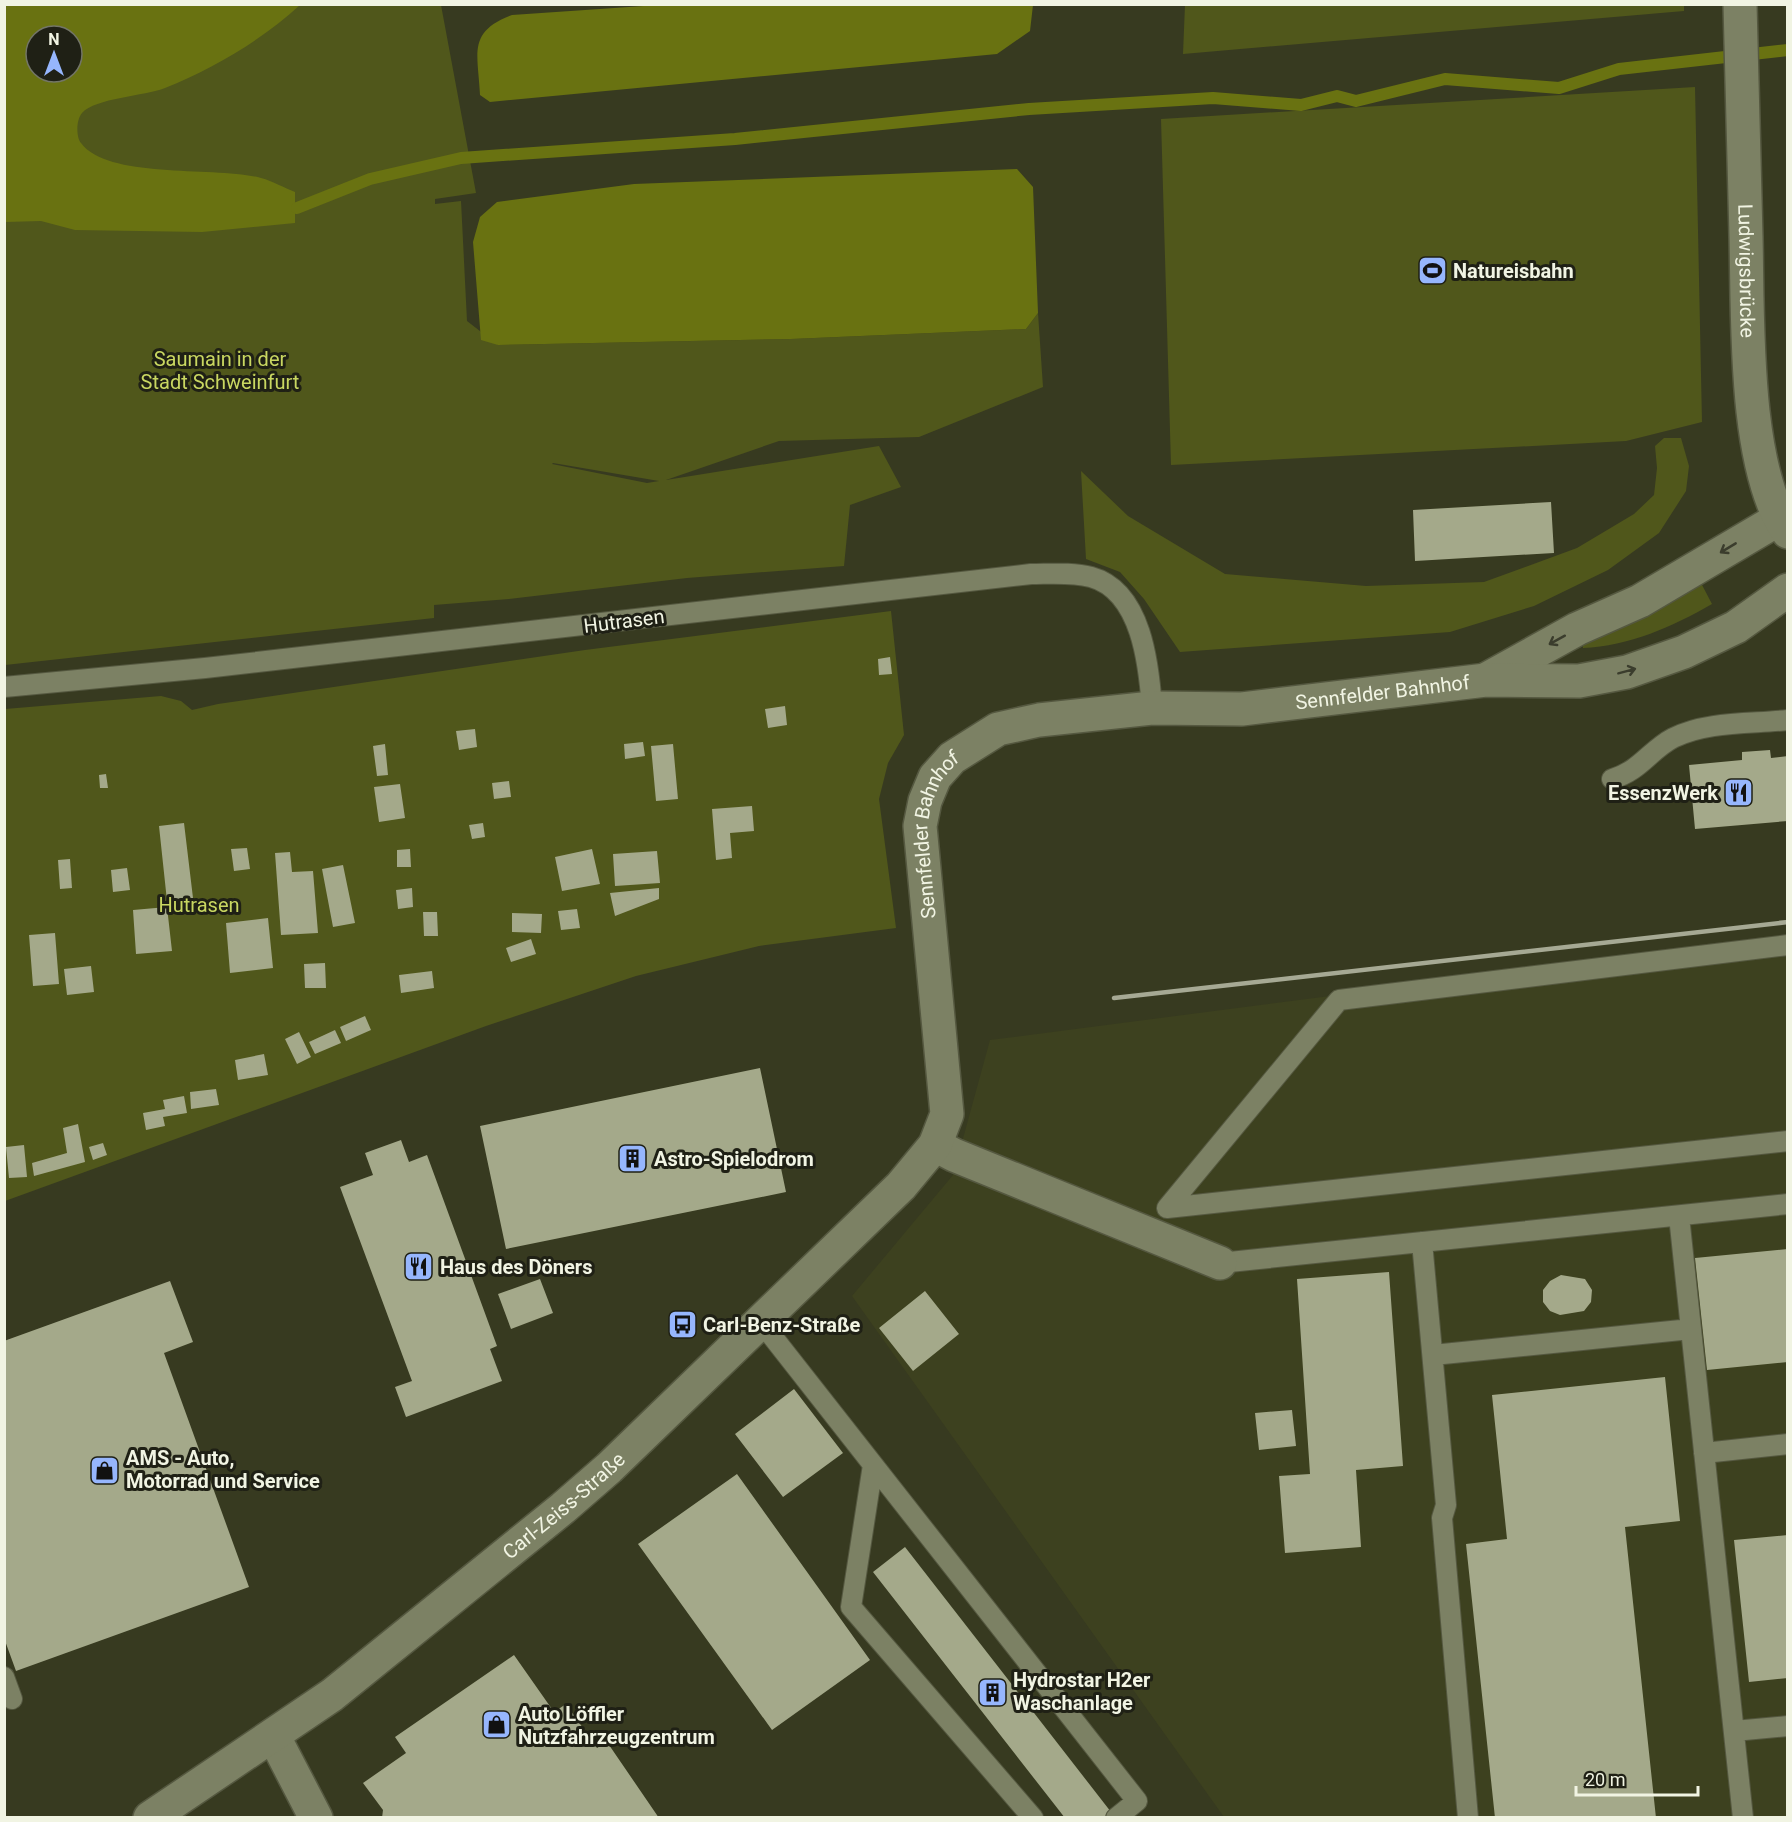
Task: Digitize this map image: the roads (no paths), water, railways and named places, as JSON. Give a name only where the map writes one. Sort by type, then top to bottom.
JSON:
[{"type":"street","name":"Ludwigsbrücke","points":[[1740,4],[1749,361],[1758,448],[1783,525]]},
{"type":"street","name":"Sennfelder Bahnhof","points":[[1486,680],[1577,629],[1640,602],[1783,525]]},
{"type":"street","name":"Sennfelder Bahnhof","points":[[935,1145],[947,1114],[946,1088],[920,826],[925,801],[935,777],[952,758],[998,729],[1039,720],[1152,708],[1242,709],[1486,680],[1579,681],[1627,672],[1684,652],[1736,627],[1788,590]]},
{"type":"street","points":[[935,1145],[954,1155],[1220,1263]]},
{"type":"street","name":"Carl-Zeiss-Straße","points":[[150,1818],[274,1737],[332,1695],[563,1508],[761,1322],[901,1186],[935,1145]]},
{"type":"street","points":[[274,1737],[315,1818]]},
{"type":"lane","name":"Hutrasen","points":[[4,687],[359,651],[1031,574],[1071,574],[1092,577],[1110,588],[1135,619],[1145,643],[1152,708]]},
{"type":"lane","points":[[1612,779],[1628,774],[1671,739],[1692,730],[1788,720]]},
{"type":"lane","points":[[1133,1227],[1167,1208],[1339,1000],[1788,945]]},
{"type":"lane","points":[[1167,1208],[1788,1140]]},
{"type":"lane","points":[[1220,1263],[1788,1204]]},
{"type":"lane","points":[[1679,1216],[1743,1818]]},
{"type":"lane","points":[[1422,1242],[1446,1505],[1442,1518],[1468,1818]]},
{"type":"lane","points":[[761,1322],[1137,1801],[1116,1818]]},
{"type":"lane","points":[[1433,1355],[1691,1329]]},
{"type":"lane","points":[[1704,1453],[1788,1444]]},
{"type":"lane","points":[[873,1465],[851,1607],[1033,1818]]},
{"type":"lane","points":[[4,1677],[12,1699]]},
{"type":"lane","points":[[1734,1731],[1788,1726]]},
{"type":"waterway","points":[[297,208],[370,179],[461,158],[735,139],[1029,109],[1213,98],[1301,105],[1337,96],[1356,101],[1445,79],[1559,88],[1619,69],[1788,50]]},
{"type":"railway","points":[[1114,998],[1788,922]]},
{"type":"place","name":"Natureisbahn","points":[[1432,271]]},
{"type":"place","name":"EssenzWerk","points":[[1739,793]]},
{"type":"place","name":"Astro-Spielodrom","points":[[633,1159]]},
{"type":"place","name":"Haus des Döners","points":[[419,1267]]},
{"type":"place","name":"Carl-Benz-Straße","points":[[682,1325]]},
{"type":"place","name":"AMS - Auto, Motorrad und Service","points":[[105,1470]]},
{"type":"place","name":"Hydrostar H2er Waschanlage","points":[[992,1692]]},
{"type":"place","name":"Auto Löffler Nutzfahrzeugzentrum","points":[[497,1725]]},
{"type":"park label","name":"Saumain in der Stadt Schweinfurt","points":[[220,370]]}]
